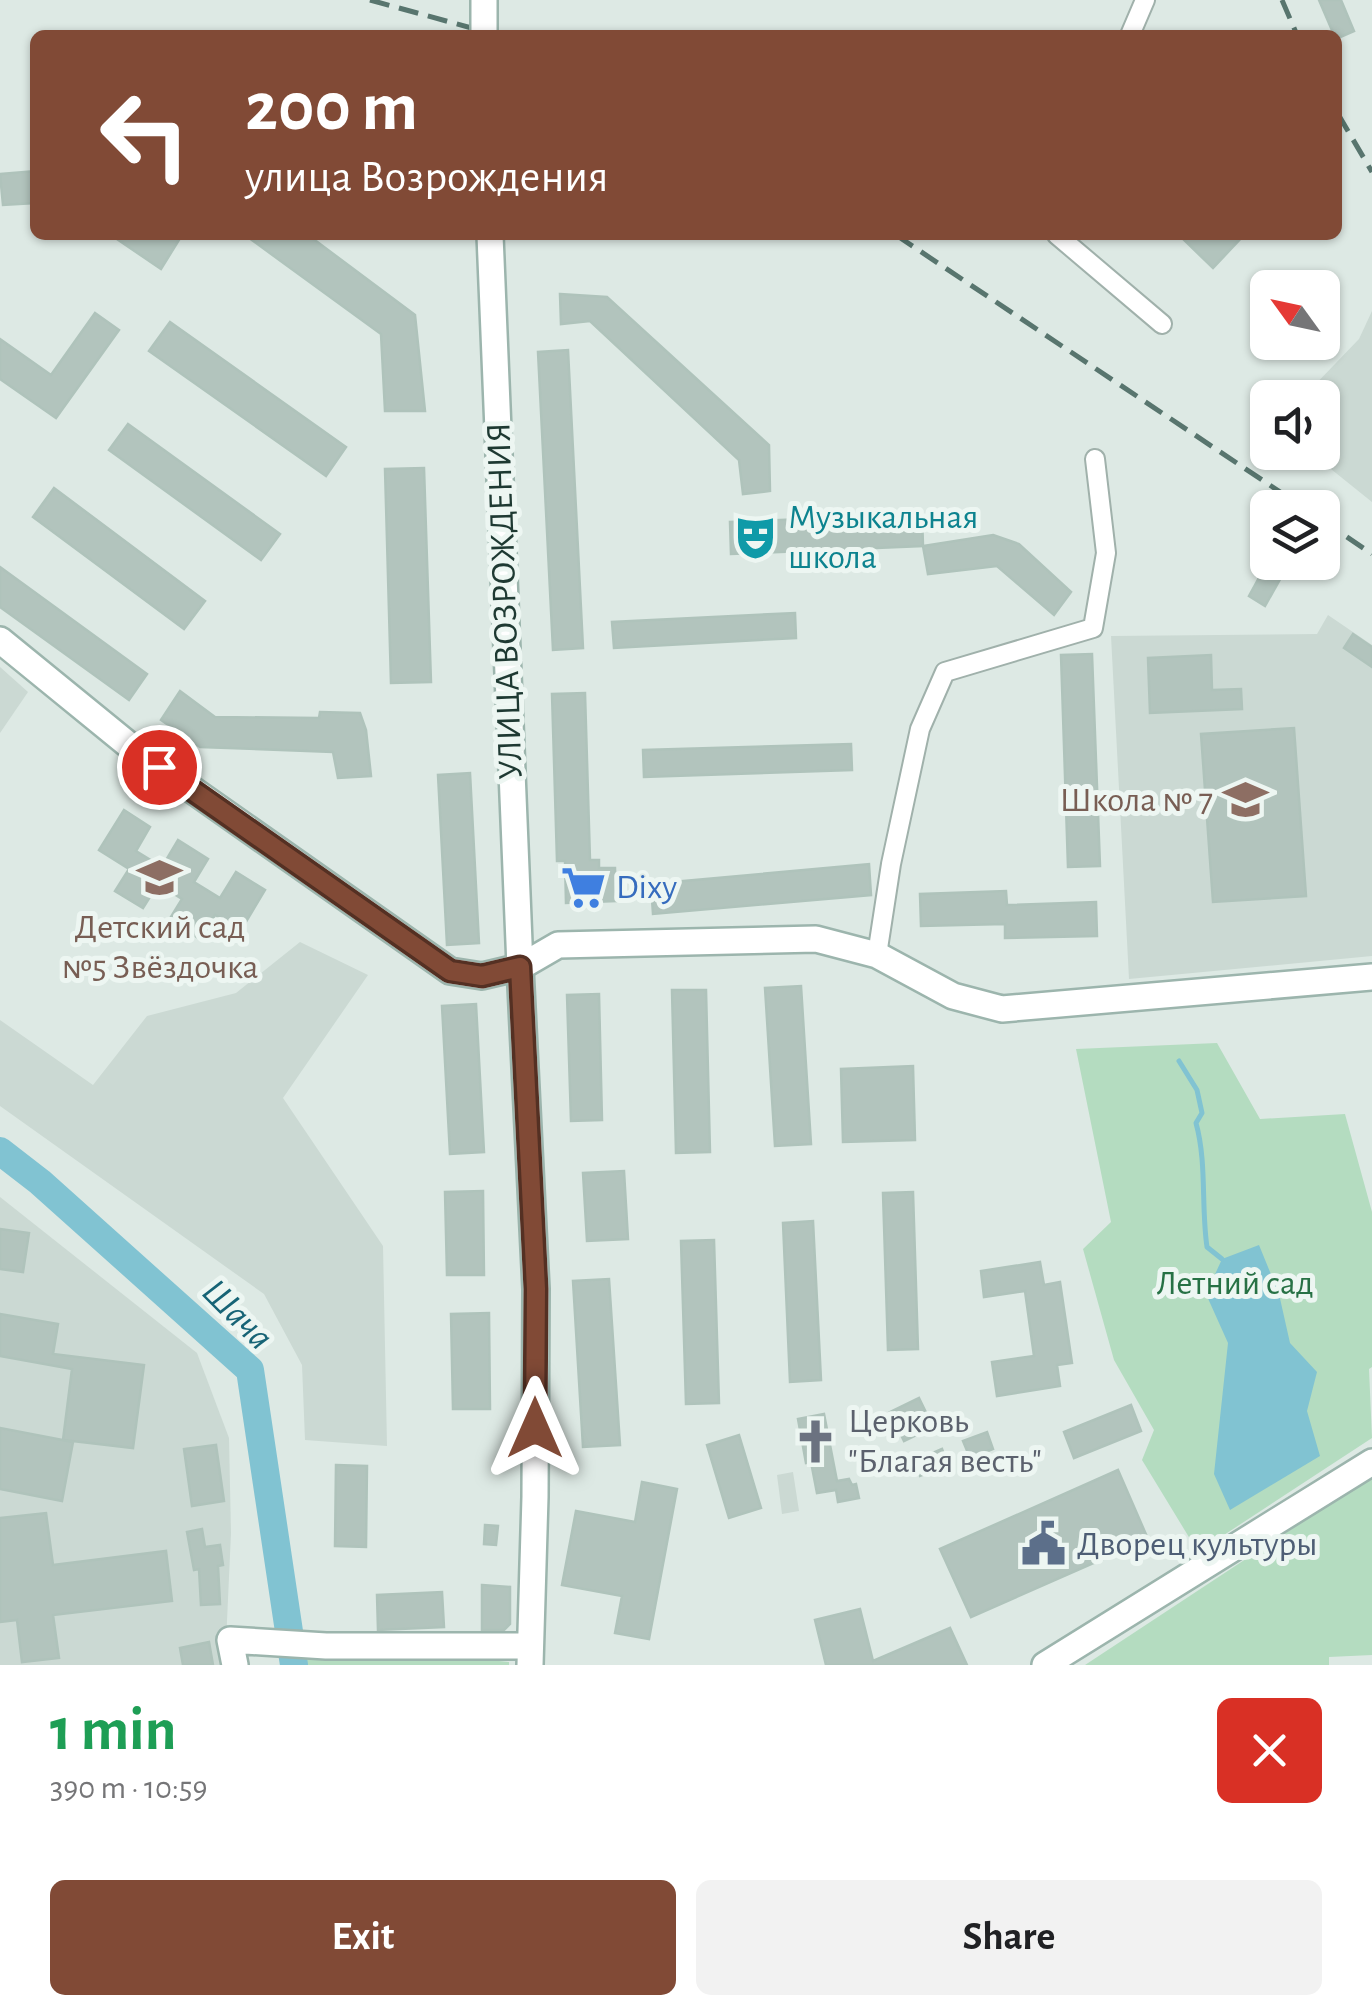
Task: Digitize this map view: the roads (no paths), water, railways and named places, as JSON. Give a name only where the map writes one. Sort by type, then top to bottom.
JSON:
[{"type":"main road","points":[[484,0],[484,30]]},
{"type":"main road","name":"УЛИЦА ВОЗРОЖДЕНИЯ","points":[[490,240],[536,1289],[529,1656]]},
{"type":"main road","points":[[0,640],[130,746],[450,971],[482,976],[520,967],[558,945],[816,940],[877,955],[953,996],[1002,1009],[1372,977]]},
{"type":"main road","points":[[1045,1665],[1372,1462]]},
{"type":"main road","points":[[239,1650],[302,1644],[529,1656]]},
{"type":"street","points":[[1132,30],[1145,0]]},
{"type":"street","points":[[1063,240],[1162,324]]},
{"type":"street","points":[[877,955],[890,864],[920,730],[945,672],[1092,628],[1106,552],[1095,459]]},
{"type":"water","points":[[1259,1245],[1279,1294],[1290,1343],[1317,1372],[1307,1411],[1320,1456],[1230,1510],[1214,1474],[1228,1343],[1206,1294],[1222,1259]]},
{"type":"waterway","points":[[1179,1061],[1197,1090],[1202,1113],[1196,1123],[1202,1153],[1207,1247],[1222,1259]]},
{"type":"waterway","name":"Шача","points":[[0,1151],[40,1182],[250,1370],[294,1665]]},
{"type":"railway","points":[[370,0],[479,30]]},
{"type":"railway","points":[[1282,0],[1295,30]]},
{"type":"railway","points":[[1342,121],[1372,172]]},
{"type":"railway","points":[[903,240],[1277,490]]},
{"type":"railway","points":[[1340,532],[1372,554]]},
{"type":"place","name":"Музыкальная школа","points":[[755,537]]},
{"type":"place","name":"Школа № 7","points":[[1246,800]]},
{"type":"place","name":"Детский сад №5 Звёздочка","points":[[160,877]]},
{"type":"place","name":"Dixy","points":[[583,887]]},
{"type":"place","name":"Церковь \"Благая весть\"","points":[[815,1441]]},
{"type":"place","name":"Дворец культуры","points":[[1044,1544]]},
{"type":"park label","name":"Летний сад","points":[[1235,1283]]}]
